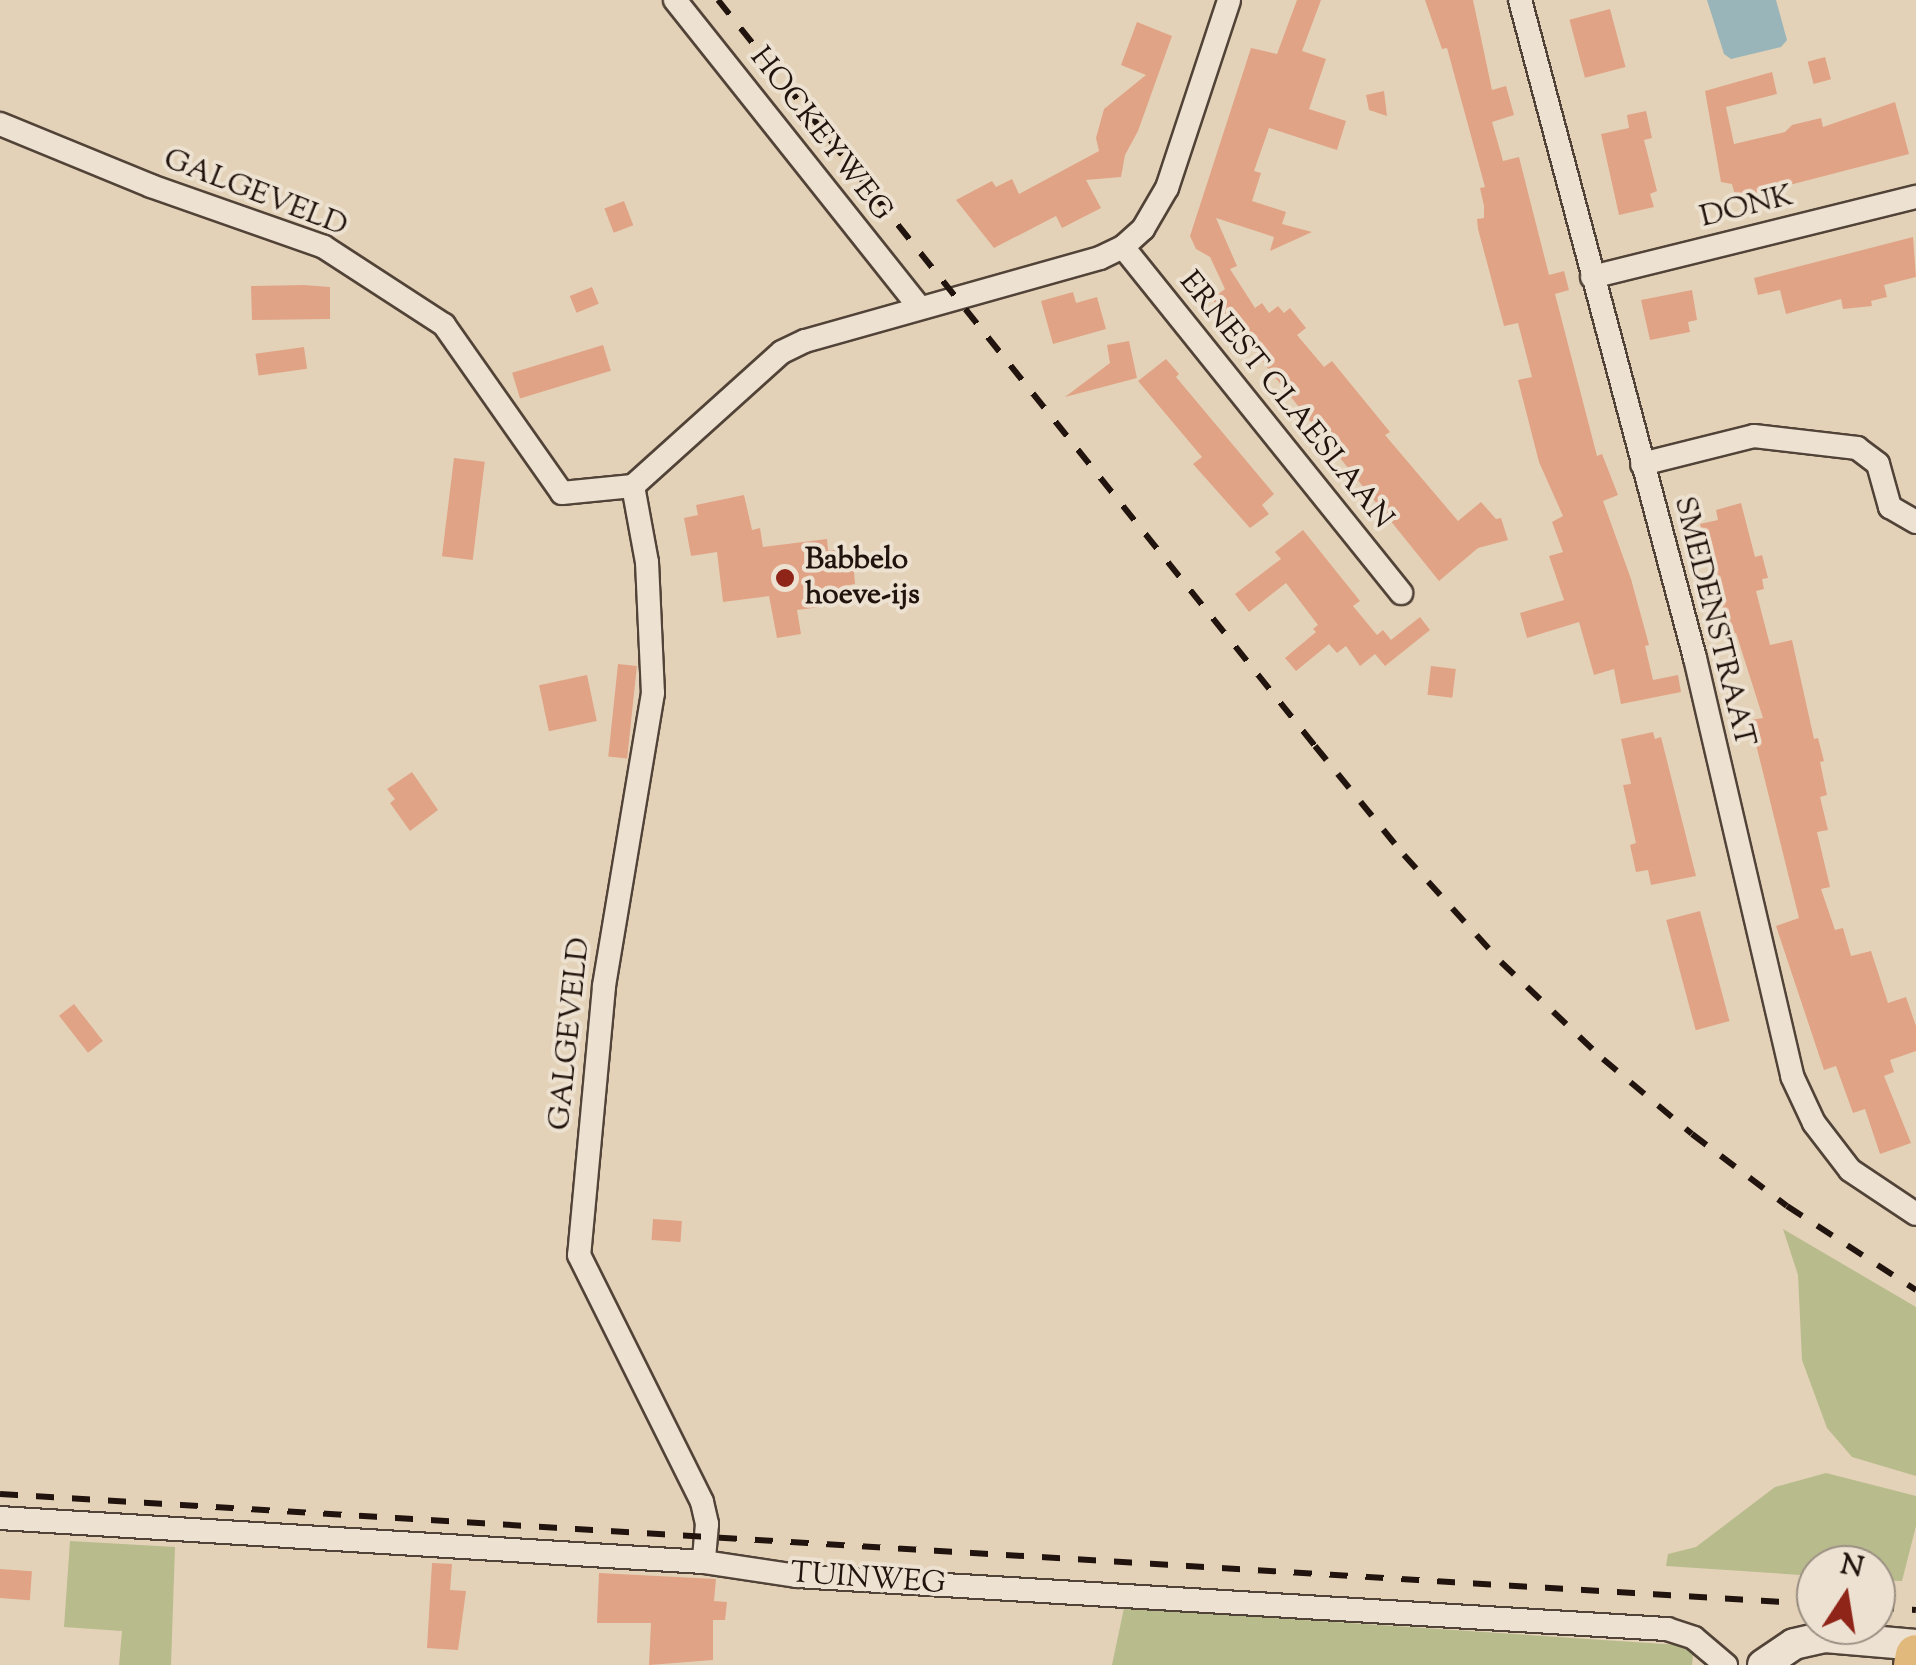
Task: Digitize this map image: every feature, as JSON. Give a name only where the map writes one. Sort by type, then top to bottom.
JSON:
[{"type":"highway","points":[[1914,1665],[1916,1655]]},
{"type":"street","name":"HOCKEYWEG","points":[[675,0],[920,308]]},
{"type":"street","points":[[633,486],[782,352],[920,308],[1100,258],[1123,247],[1143,230],[1167,188],[1229,0]]},
{"type":"street","name":"SMEDENSTRAAT","points":[[1520,0],[1695,658],[1792,1076],[1820,1133],[1850,1170],[1916,1214]]},
{"type":"street","name":"GALGEVELD","points":[[0,124],[151,186],[324,248],[444,325],[562,493],[633,486],[648,562],[653,693],[604,987],[578,1255],[702,1502],[706,1524],[704,1562]]},
{"type":"street","name":"DONK","points":[[1592,277],[1916,197]]},
{"type":"street","name":"ERNEST CLAESLAAN","points":[[1123,247],[1401,593]]},
{"type":"street","points":[[1642,464],[1754,436],[1857,448],[1878,464],[1890,507],[1916,522]]},
{"type":"street","name":"TUINWEG","points":[[0,1518],[704,1562],[797,1576],[1667,1629],[1694,1638],[1726,1665]]},
{"type":"street","points":[[1763,1665],[1796,1644]]},
{"type":"street","points":[[1805,1665],[1860,1645]]},
{"type":"green space","points":[[1783,1229],[1916,1307],[1916,1476],[1852,1457],[1827,1428],[1802,1360],[1798,1275]]},
{"type":"green space","points":[[1826,1473],[1916,1496],[1916,1526],[1902,1581],[1896,1581],[1896,1545],[1796,1545],[1796,1575],[1666,1566],[1668,1554],[1696,1547],[1775,1487]]},
{"type":"green space","points":[[70,1541],[175,1547],[171,1665],[119,1665],[122,1631],[64,1627]]},
{"type":"green space","points":[[1124,1608],[1694,1646],[1692,1665],[1112,1665]]},
{"type":"water","points":[[1707,0],[1776,0],[1787,40],[1781,47],[1731,59],[1724,54]]},
{"type":"building","points":[[1297,0],[1321,0],[1302,51],[1326,59],[1309,109],[1346,121],[1337,150],[1269,128],[1254,171],[1261,173],[1252,201],[1286,212],[1282,224],[1312,232],[1270,251],[1274,237],[1216,218],[1237,266],[1230,269],[1255,308],[1262,303],[1269,313],[1278,306],[1284,313],[1290,308],[1306,328],[1297,335],[1324,367],[1332,361],[1390,432],[1385,435],[1458,521],[1481,502],[1496,519],[1501,518],[1508,540],[1478,548],[1439,581],[1212,299],[1225,289],[1210,257],[1196,249],[1190,236],[1251,48],[1277,54]]},
{"type":"building","points":[[1425,0],[1473,0],[1492,90],[1506,86],[1514,115],[1492,122],[1503,161],[1519,157],[1549,275],[1564,271],[1569,290],[1555,294],[1597,456],[1602,454],[1618,495],[1603,501],[1631,579],[1649,645],[1645,646],[1653,680],[1678,675],[1681,692],[1621,704],[1614,669],[1594,675],[1579,622],[1527,638],[1520,613],[1564,600],[1549,556],[1563,552],[1552,522],[1563,516],[1539,462],[1518,380],[1532,377],[1518,323],[1504,326],[1478,229],[1477,219],[1484,218],[1480,188],[1485,187],[1447,48],[1442,49]]},
{"type":"building","points":[[1610,9],[1626,67],[1585,78],[1569,20]]},
{"type":"building","points":[[1137,22],[1172,36],[1138,131],[1125,155],[1121,177],[1086,180],[1101,208],[1062,228],[1056,216],[994,248],[956,200],[992,181],[996,187],[1012,179],[1019,194],[1099,151],[1096,138],[1104,109],[1146,75],[1121,65]]},
{"type":"building","points":[[1825,57],[1831,79],[1814,84],[1808,62]]},
{"type":"building","points":[[1772,72],[1777,94],[1726,107],[1734,144],[1785,132],[1792,125],[1821,118],[1823,127],[1895,102],[1909,154],[1736,199],[1732,184],[1721,182],[1705,91]]},
{"type":"building","points":[[1384,91],[1387,116],[1369,110],[1366,95]]},
{"type":"building","points":[[1646,111],[1652,138],[1644,140],[1657,191],[1650,194],[1654,207],[1619,215],[1601,134],[1629,128],[1627,115]]},
{"type":"building","points":[[624,201],[633,225],[614,233],[604,209]]},
{"type":"building","points":[[1913,237],[1916,277],[1884,285],[1887,297],[1871,301],[1872,306],[1843,309],[1841,299],[1786,314],[1780,290],[1758,295],[1754,278]]},
{"type":"building","points":[[251,286],[330,287],[330,319],[252,320]]},
{"type":"building","points":[[592,287],[599,304],[576,313],[570,296]]},
{"type":"building","points":[[1692,290],[1697,320],[1688,322],[1690,332],[1650,340],[1641,300]]},
{"type":"building","points":[[1073,292],[1076,303],[1097,297],[1106,329],[1053,344],[1041,301]]},
{"type":"building","points":[[1129,341],[1137,378],[1065,397],[1110,363],[1107,345]]},
{"type":"building","points":[[603,345],[611,371],[520,399],[512,373]]},
{"type":"building","points":[[304,347],[307,369],[259,376],[255,354]]},
{"type":"building","points":[[1166,359],[1179,374],[1176,377],[1274,494],[1262,505],[1269,514],[1250,528],[1193,464],[1202,457],[1138,381]]},
{"type":"building","points":[[454,458],[485,462],[473,560],[442,556]]},
{"type":"building","points":[[744,495],[752,530],[760,528],[763,547],[827,539],[828,550],[840,550],[841,561],[853,559],[855,584],[843,586],[845,604],[797,610],[801,634],[777,638],[769,596],[723,602],[717,552],[691,556],[684,518],[698,515],[696,505]]},
{"type":"building","points":[[1741,503],[1755,557],[1762,555],[1768,578],[1762,579],[1764,589],[1756,591],[1770,645],[1792,640],[1814,739],[1818,738],[1824,761],[1820,762],[1827,795],[1820,797],[1828,830],[1817,832],[1830,887],[1821,889],[1835,930],[1843,928],[1851,956],[1871,951],[1888,1003],[1906,997],[1916,1026],[1916,1051],[1890,1060],[1894,1072],[1884,1076],[1911,1143],[1880,1154],[1865,1109],[1853,1113],[1836,1066],[1824,1070],[1776,926],[1799,918],[1750,720],[1763,718],[1736,633],[1730,635],[1700,524],[1718,520],[1716,510]]},
{"type":"building","points":[[1303,530],[1360,601],[1353,606],[1377,635],[1383,630],[1391,640],[1420,617],[1430,630],[1385,666],[1375,654],[1360,666],[1346,646],[1337,653],[1329,644],[1296,671],[1285,658],[1316,632],[1313,629],[1318,625],[1286,583],[1249,612],[1235,594],[1281,559],[1275,552]]},
{"type":"building","points":[[618,664],[637,666],[627,758],[608,756]]},
{"type":"building","points":[[1431,666],[1456,669],[1452,698],[1427,695]]},
{"type":"building","points":[[587,675],[597,721],[549,731],[539,685]]},
{"type":"building","points":[[1653,732],[1655,739],[1661,737],[1696,876],[1651,885],[1648,870],[1636,872],[1630,845],[1636,843],[1623,785],[1631,784],[1621,739]]},
{"type":"building","points":[[412,772],[438,810],[410,831],[390,803],[395,799],[387,789]]},
{"type":"building","points":[[1700,911],[1730,1021],[1696,1030],[1666,920]]},
{"type":"building","points":[[74,1004],[103,1041],[88,1053],[59,1016]]},
{"type":"building","points":[[653,1219],[682,1221],[680,1242],[652,1240]]},
{"type":"building","points":[[432,1563],[452,1564],[450,1590],[466,1591],[458,1650],[427,1648]]},
{"type":"building","points":[[0,1569],[32,1571],[30,1600],[0,1598]]},
{"type":"building","points":[[599,1573],[716,1579],[714,1601],[727,1602],[725,1620],[713,1620],[713,1660],[649,1665],[651,1623],[597,1623]]},
{"type":"railway","points":[[718,0],[1315,746],[1404,855],[1501,962],[1603,1059],[1692,1134],[1787,1206],[1916,1290]]},
{"type":"railway","points":[[0,1494],[1796,1603]]},
{"type":"railway","points":[[1896,1608],[1916,1610]]},
{"type":"place","name":"Babbelo hoeve-ijs","points":[[785,578]]}]
